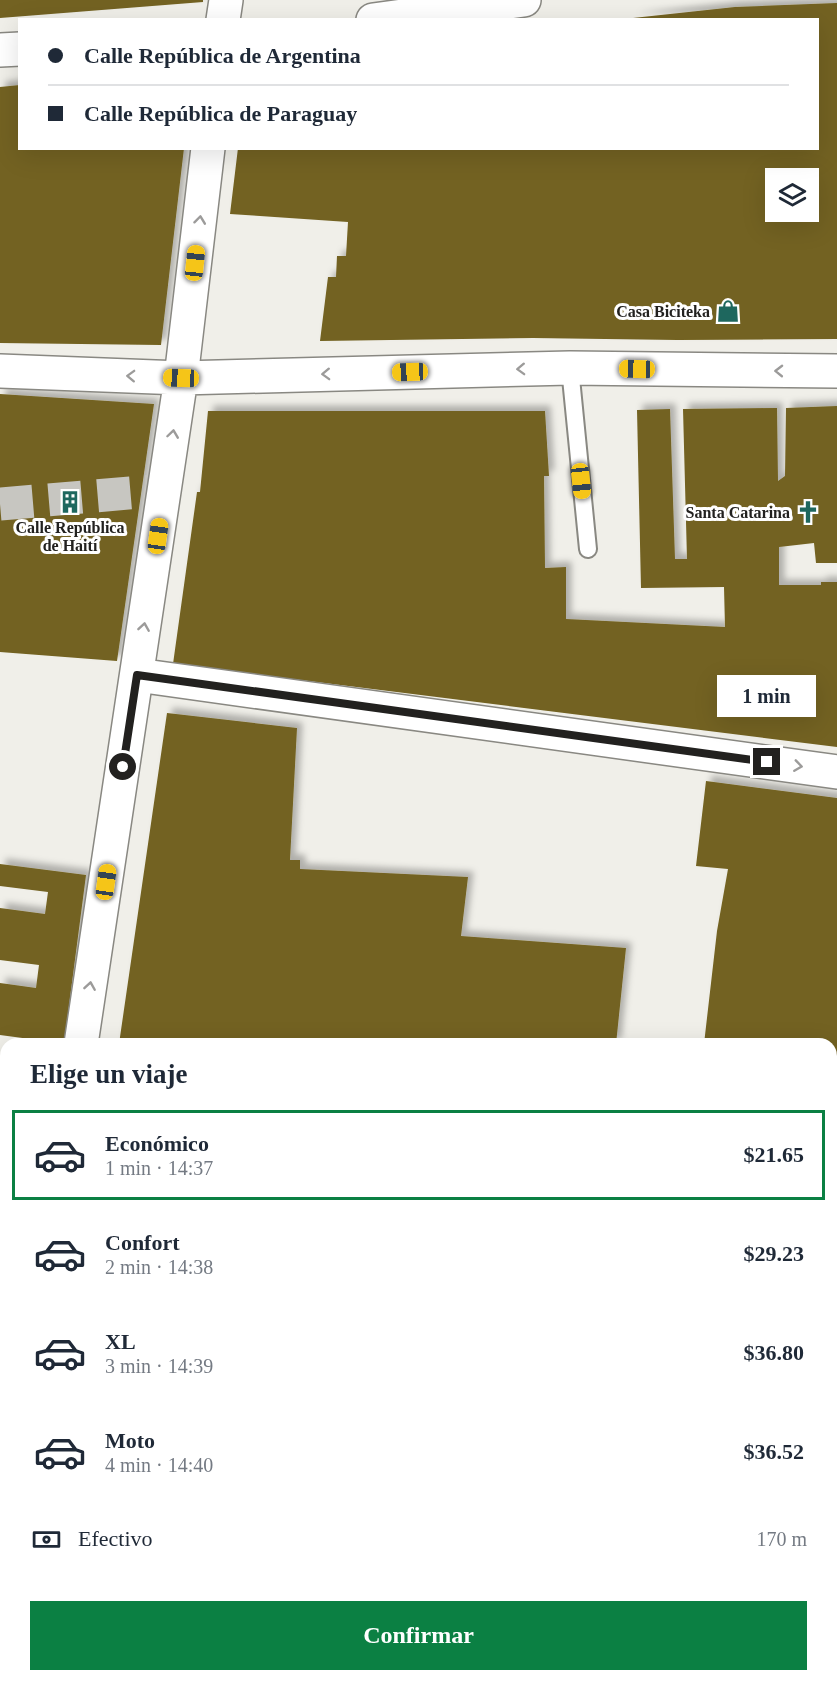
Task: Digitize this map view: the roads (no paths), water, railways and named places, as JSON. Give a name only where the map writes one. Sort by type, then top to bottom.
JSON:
[{"type":"street","points":[[224,18],[226,0]]},
{"type":"street","points":[[389,18],[524,0]]},
{"type":"street","points":[[0,50],[18,49]]},
{"type":"street","points":[[82,1038],[181,378],[208,150]]},
{"type":"street","points":[[0,371],[181,378],[570,368],[837,371]]},
{"type":"street","points":[[137,675],[837,772]]},
{"type":"lane","points":[[570,368],[588,549]]},
{"type":"tunnel","points":[[0,504],[165,490]]},
{"type":"place","name":"Casa Biciteka","points":[[728,311]]},
{"type":"place","name":"Calle República de Haití","points":[[70,502]]},
{"type":"place","name":"Santa Catarina","points":[[808,512]]}]
